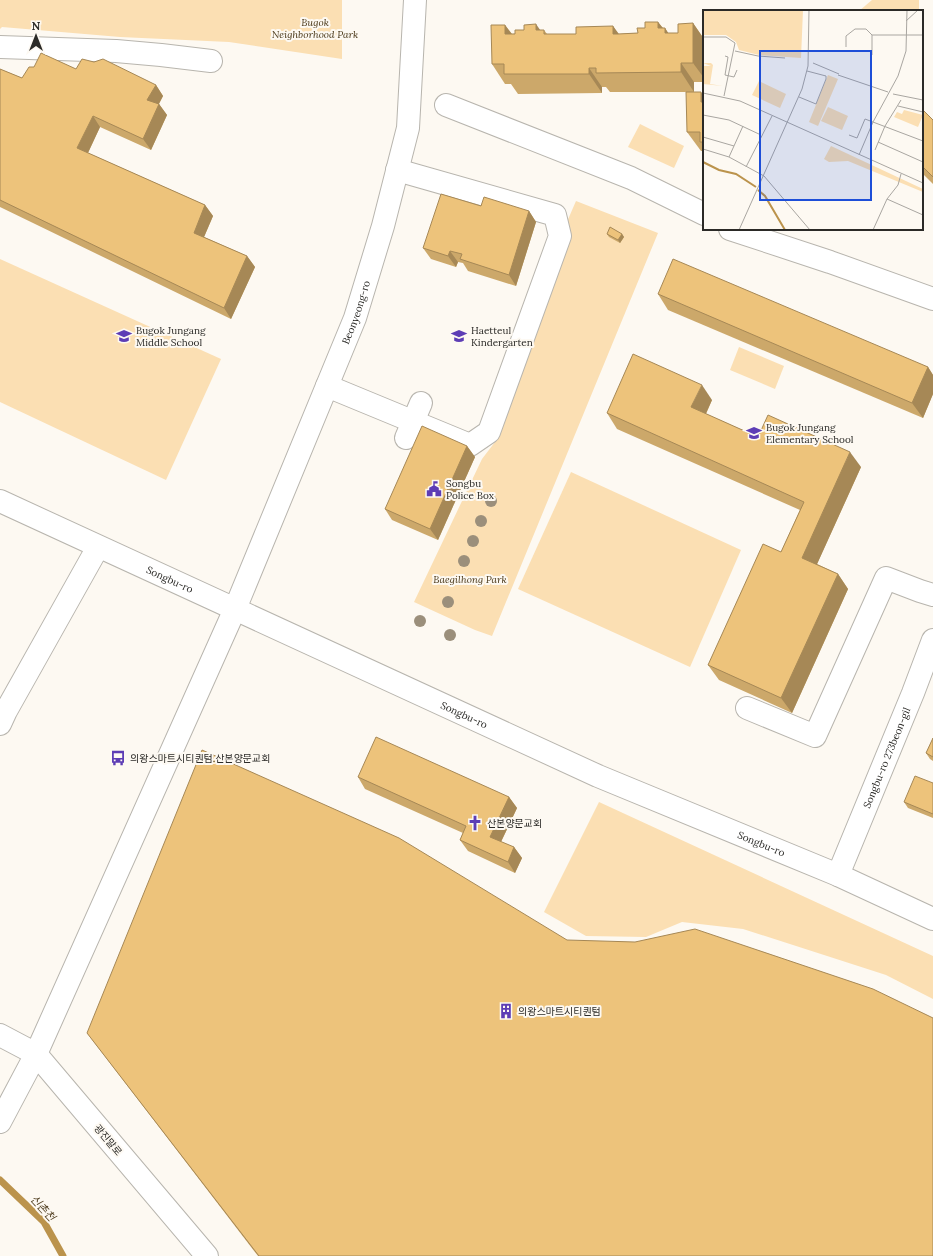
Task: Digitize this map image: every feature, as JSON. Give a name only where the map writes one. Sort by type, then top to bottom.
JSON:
[{"type":"street","name":"Beonyeong-ro","points":[[0,1122],[36,1054],[235,609],[355,318],[408,128],[415,0]]},
{"type":"street","points":[[0,47],[161,54],[211,62]]},
{"type":"street","points":[[446,105],[631,178],[703,214]]},
{"type":"street","points":[[327,386],[470,445],[489,432],[560,236],[555,215],[397,170]]},
{"type":"street","points":[[656,203],[703,220]]},
{"type":"street","points":[[735,230],[933,299]]},
{"type":"street","name":"Songbu-ro","points":[[0,501],[598,776],[838,875],[933,918]]},
{"type":"street","points":[[2,714],[98,547]]},
{"type":"street","points":[[747,708],[815,736],[886,578],[920,591],[933,594]]},
{"type":"street","name":"Songbu-ro 273beon-gil","points":[[838,875],[913,693],[933,640]]},
{"type":"street","name":"광진말로","points":[[0,1035],[36,1054],[207,1256]]},
{"type":"green space","name":"Bugok Neighborhood Park","points":[[0,0],[342,0],[342,59],[229,42],[120,37],[2,27],[0,29]]},
{"type":"green space","points":[[872,0],[919,0],[919,10],[860,10]]},
{"type":"green space","points":[[640,124],[684,146],[674,168],[628,147]]},
{"type":"green space","name":"Baegilhong Park","points":[[576,201],[658,233],[492,636],[475,630],[414,602],[482,459],[495,442],[567,239],[566,224]]},
{"type":"green space","points":[[0,259],[221,359],[166,480],[0,402]]},
{"type":"green space","points":[[739,347],[784,366],[775,389],[730,370]]},
{"type":"green space","points":[[571,472],[741,550],[690,667],[518,589]]},
{"type":"green space","points":[[599,802],[933,956],[933,999],[886,975],[743,929],[682,922],[646,937],[586,936],[544,912]]},
{"type":"building","points":[[645,22],[658,22],[658,28],[665,28],[665,33],[678,33],[678,24],[693,23],[693,63],[681,63],[681,72],[596,73],[596,68],[589,68],[589,74],[504,74],[504,64],[492,64],[491,25],[505,25],[505,34],[515,34],[515,30],[524,30],[524,25],[536,24],[536,30],[544,30],[544,34],[576,34],[576,27],[613,26],[613,34],[618,34],[638,33],[637,28],[645,28]]},
{"type":"building","points":[[41,53],[76,69],[82,59],[94,62],[103,59],[156,85],[147,100],[159,104],[143,139],[93,116],[77,148],[205,205],[194,233],[247,256],[224,308],[0,200],[0,69],[22,78],[29,67],[34,67]]},
{"type":"building","points":[[686,92],[701,92],[701,102],[703,102],[703,142],[700,142],[700,132],[687,132]]},
{"type":"building","points":[[923,110],[933,120],[933,177],[923,167]]},
{"type":"building","points":[[441,194],[481,206],[484,197],[529,211],[509,275],[460,259],[462,254],[450,251],[448,256],[423,248]]},
{"type":"building","points":[[610,227],[622,234],[618,240],[607,234]]},
{"type":"building","points":[[673,259],[928,367],[912,403],[658,294]]},
{"type":"building","points":[[633,354],[702,385],[691,407],[758,437],[768,415],[850,452],[802,558],[838,574],[781,698],[708,665],[763,544],[781,552],[804,502],[607,413]]},
{"type":"building","name":"Songbu Police Box","points":[[422,426],[467,446],[430,529],[385,509]]},
{"type":"building","name":"산본양문교회","points":[[376,737],[509,797],[490,837],[514,847],[508,862],[460,840],[466,826],[358,777]]},
{"type":"building","points":[[933,738],[933,757],[926,753]]},
{"type":"building","name":"의왕스마트시티퀀텀","points":[[202,750],[399,838],[567,940],[635,942],[695,929],[873,989],[933,1018],[933,1256],[259,1256],[87,1033]]},
{"type":"building","points":[[915,776],[933,783],[933,814],[904,802]]},
{"type":"waterway","name":"신촌천","points":[[0,1180],[44,1222],[63,1256]]},
{"type":"place","name":"Bugok Jungang Middle School","points":[[124,336]]},
{"type":"place","name":"Haetteul Kindergarten","points":[[459,336]]},
{"type":"place","name":"Bugok Jungang Elementary School","points":[[754,433]]},
{"type":"place","name":"Songbu Police Box","points":[[434,489]]},
{"type":"place","name":"의왕스마트시티퀀텀.산본양문교회","points":[[118,758]]},
{"type":"place","name":"산본양문교회","points":[[475,823]]},
{"type":"place","name":"의왕스마트시티퀀텀","points":[[506,1011]]}]
